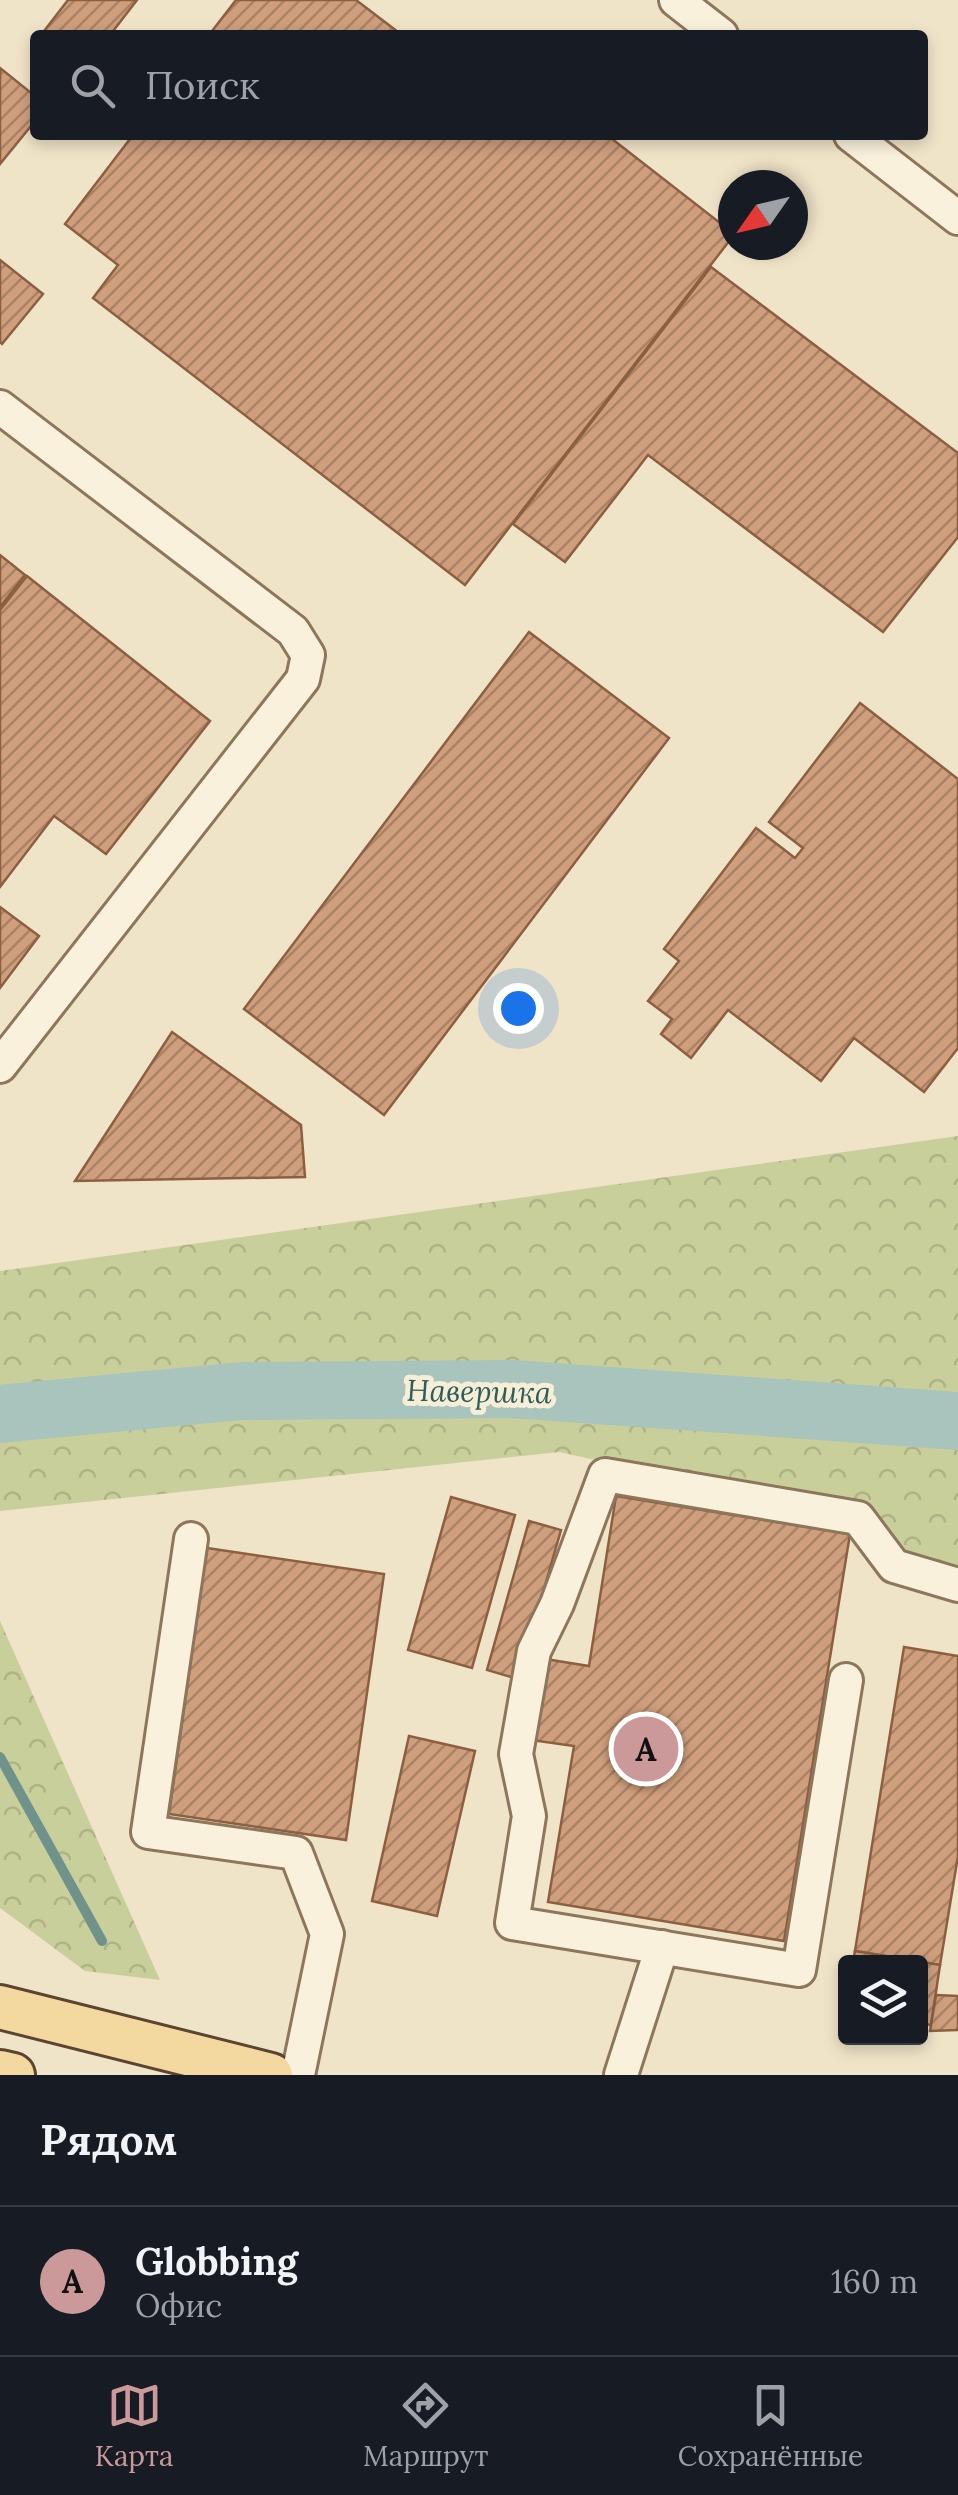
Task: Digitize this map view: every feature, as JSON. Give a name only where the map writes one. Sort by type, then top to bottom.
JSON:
[{"type":"main road","points":[[0,2007],[270,2075]]},
{"type":"main road","points":[[0,2072],[12,2075]]},
{"type":"lane","points":[[676,0],[715,30]]},
{"type":"lane","points":[[857,140],[958,218]]},
{"type":"lane","points":[[0,407],[293,631],[308,655],[303,679],[0,1066]]},
{"type":"lane","points":[[846,1680],[799,1970],[512,1922],[529,1816],[516,1754],[534,1651],[557,1604],[605,1475],[858,1518],[894,1566],[958,1586]]},
{"type":"lane","points":[[191,1540],[148,1832],[296,1854],[327,1934],[298,2075]]},
{"type":"lane","points":[[621,2075],[662,1947]]},
{"type":"green space","points":[[958,1136],[958,1586],[894,1566],[858,1518],[559,1452],[0,1511],[0,1271]]},
{"type":"green space","points":[[0,1621],[160,1980],[85,1971],[0,1908]]},
{"type":"building","points":[[68,0],[137,0],[114,30],[45,30]]},
{"type":"building","points":[[236,0],[356,0],[395,30],[213,30]]},
{"type":"building","points":[[0,68],[30,92],[30,127],[0,164]]},
{"type":"building","points":[[129,140],[613,140],[718,221],[718,256],[465,585],[93,298],[118,265],[65,224]]},
{"type":"building","points":[[0,260],[43,294],[2,344],[0,342]]},
{"type":"building","points":[[711,267],[958,453],[958,537],[883,632],[648,455],[565,562],[513,524]]},
{"type":"building","points":[[0,555],[25,575],[0,607]]},
{"type":"building","points":[[27,576],[210,721],[106,854],[54,816],[0,887],[0,610]]},
{"type":"building","points":[[529,632],[669,738],[384,1115],[244,1009]]},
{"type":"building","points":[[860,703],[958,779],[958,1048],[924,1092],[854,1038],[821,1081],[728,1010],[691,1058],[661,1034],[672,1019],[648,1001],[679,961],[664,949],[756,828],[795,858],[803,848],[769,822]]},
{"type":"building","points":[[0,907],[39,936],[0,988]]},
{"type":"building","points":[[172,1032],[301,1125],[305,1177],[75,1181]]},
{"type":"building","points":[[616,1496],[850,1534],[784,1941],[548,1902],[574,1746],[531,1740],[545,1659],[589,1666]]},
{"type":"building","points":[[451,1497],[515,1515],[472,1668],[408,1650]]},
{"type":"building","points":[[529,1521],[561,1530],[518,1679],[487,1670]]},
{"type":"building","points":[[207,1548],[384,1574],[346,1840],[169,1814]]},
{"type":"building","points":[[904,1647],[958,1656],[958,1856],[940,1965],[928,1963],[928,1955],[855,1951]]},
{"type":"building","points":[[409,1736],[475,1751],[437,1916],[372,1901]]},
{"type":"building","points":[[928,1963],[940,1965],[931,2025],[928,2024]]},
{"type":"building","points":[[936,1995],[958,1996],[958,2030],[930,2031]]},
{"type":"waterway","name":"Навершка","points":[[0,1414],[242,1391],[513,1389],[958,1421]]},
{"type":"waterway","points":[[0,1757],[102,1941]]},
{"type":"place","name":"Globbing","points":[[646,1749]]}]
